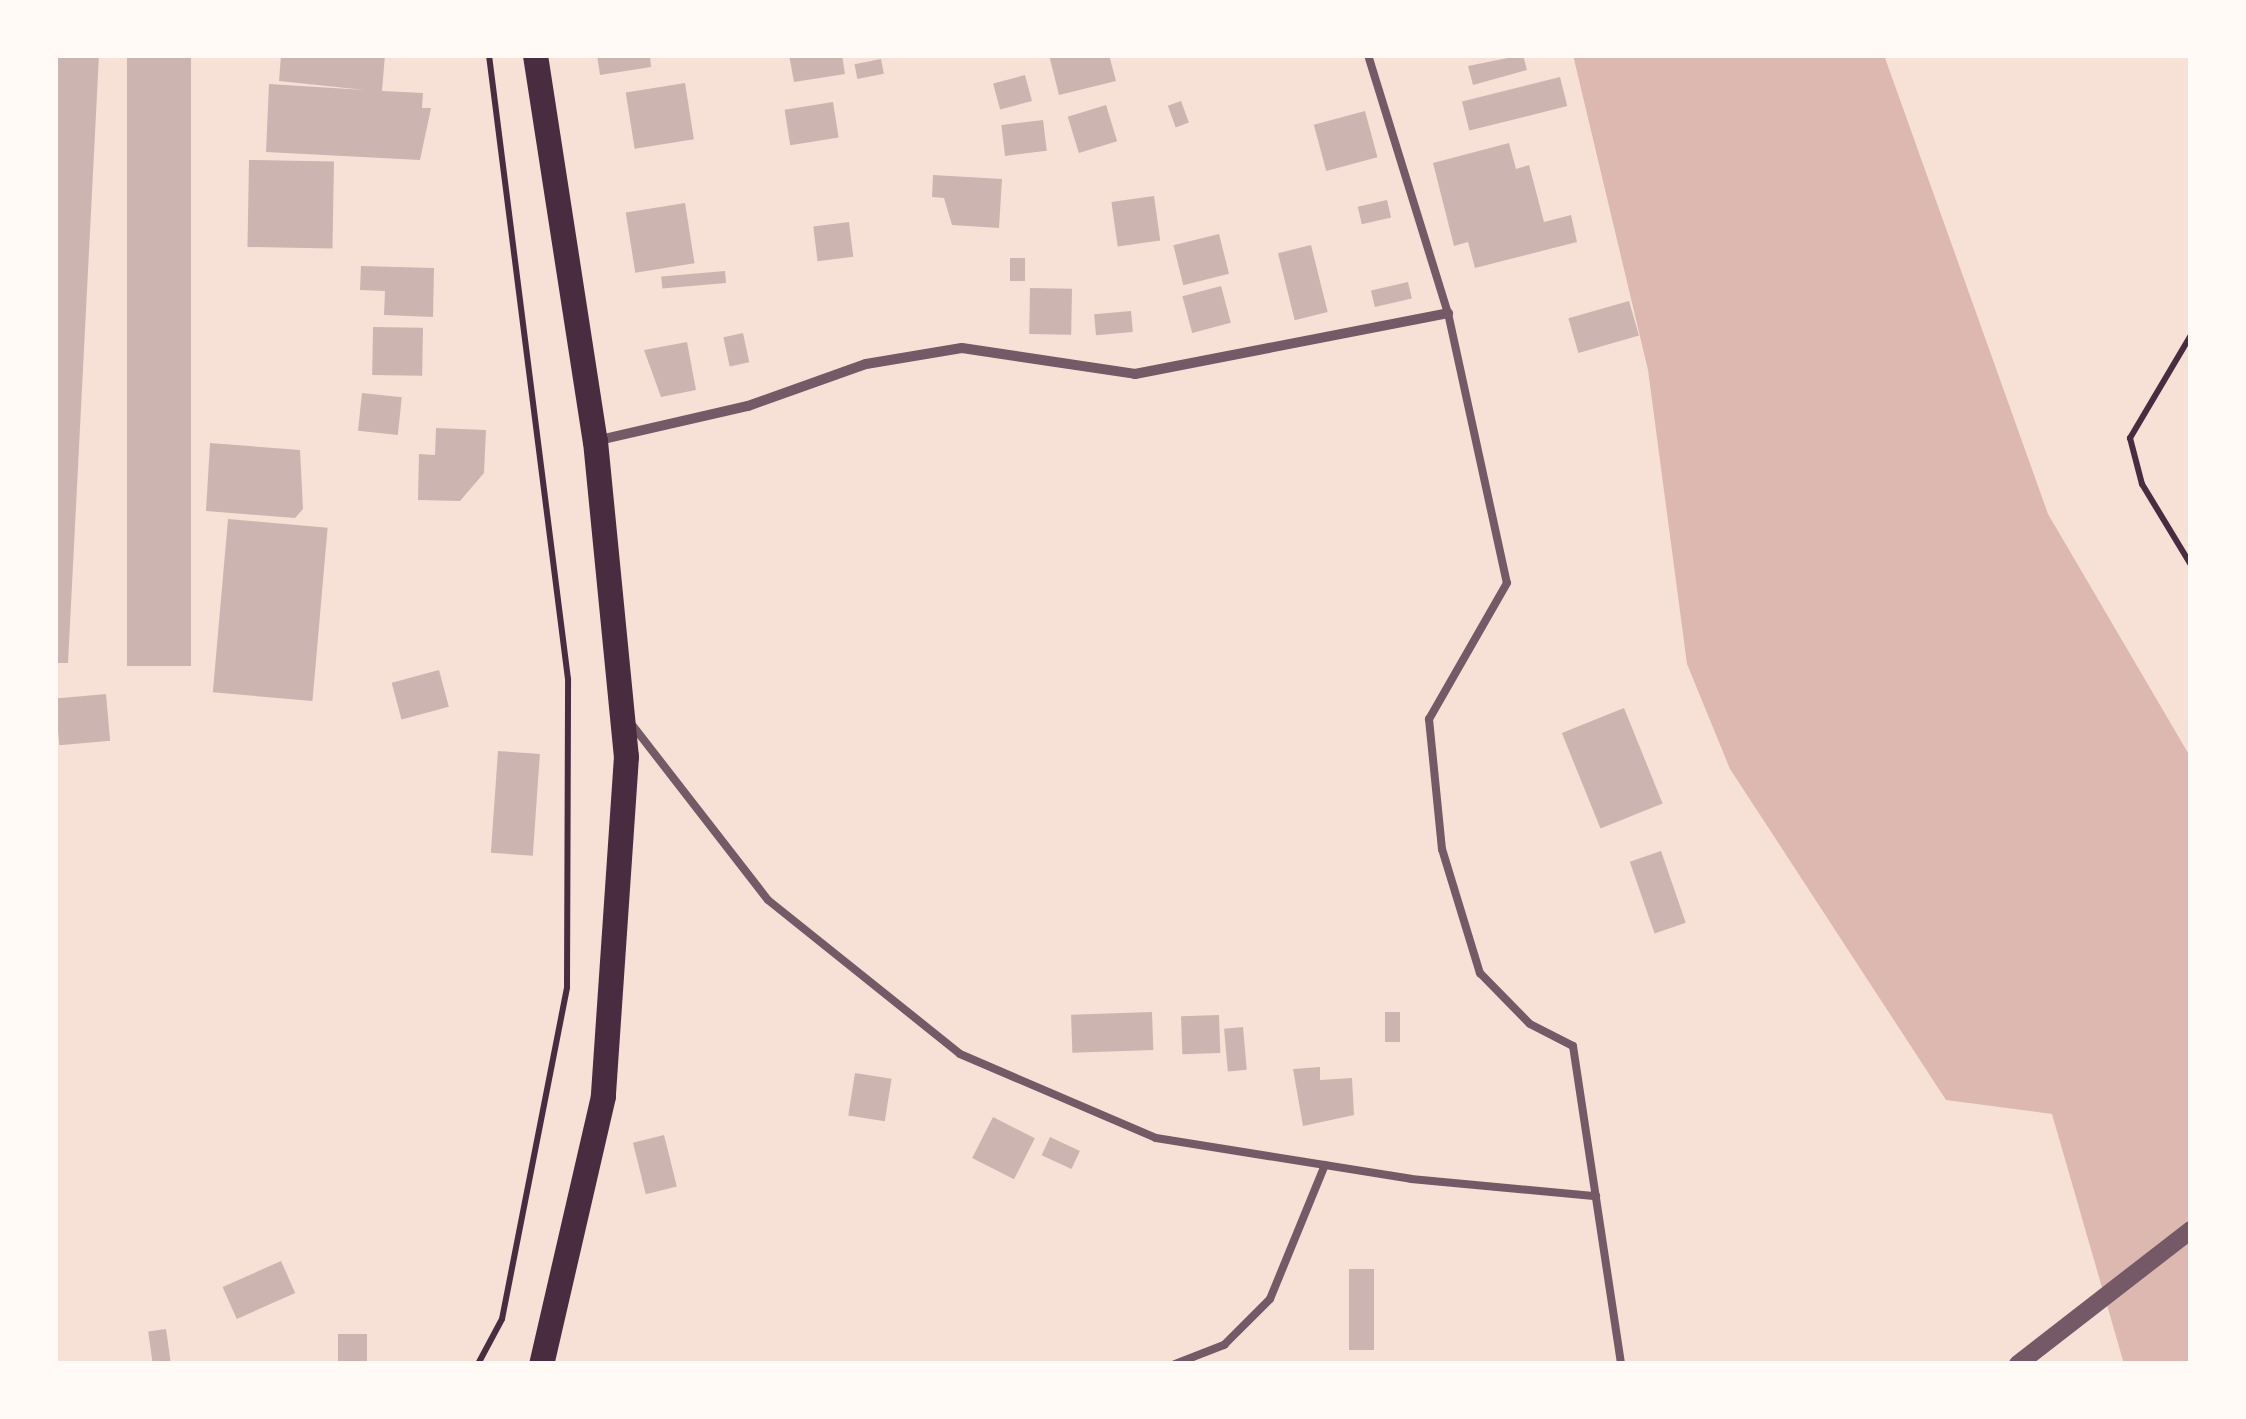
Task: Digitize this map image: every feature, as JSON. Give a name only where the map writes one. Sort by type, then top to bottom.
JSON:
[{"type":"highway","points":[[536,55],[594,441],[626,756],[603,1096],[545,1358]]},
{"type":"street","points":[[594,441],[748,406],[866,364],[962,348],[1135,374],[1448,312]]},
{"type":"street","points":[[2018,1364],[2191,1230]]},
{"type":"lane","points":[[1368,55],[1448,312],[1507,583],[1429,719],[1442,849],[1480,973],[1530,1024],[1573,1046],[1622,1364]]},
{"type":"lane","points":[[621,711],[768,900],[960,1054],[1156,1138],[1325,1165],[1596,1196]]},
{"type":"lane","points":[[1175,1364],[1224,1345],[1270,1299],[1325,1165]]},
{"type":"path","points":[[478,1364],[502,1319],[568,987],[568,679],[489,55]]},
{"type":"path","points":[[2191,336],[2130,438],[2142,484],[2191,564]]},
{"type":"shaded area","points":[[1573,55],[1884,55],[2048,514],[2191,758],[2191,1364],[2124,1364],[2052,1114],[1946,1100],[1730,769],[1687,664],[1648,370]]},
{"type":"building","points":[[55,55],[99,55],[68,663],[55,663]]},
{"type":"building","points":[[127,55],[191,55],[191,666],[127,666]]},
{"type":"building","points":[[281,55],[385,55],[382,91],[423,93],[422,108],[431,108],[420,160],[266,152],[269,84],[365,90],[279,81]]},
{"type":"building","points":[[597,55],[650,55],[651,67],[600,75]]},
{"type":"building","points":[[789,55],[842,55],[845,74],[794,82]]},
{"type":"building","points":[[1049,55],[1109,55],[1116,81],[1059,95]]},
{"type":"building","points":[[1523,55],[1527,70],[1473,85],[1468,66]]},
{"type":"building","points":[[881,59],[884,74],[857,79],[854,64]]},
{"type":"building","points":[[1025,75],[1032,101],[1000,110],[993,84]]},
{"type":"building","points":[[1560,77],[1567,106],[1469,131],[1462,101]]},
{"type":"building","points":[[685,83],[694,139],[635,149],[626,92]]},
{"type":"building","points":[[1181,101],[1189,123],[1176,127],[1168,106]]},
{"type":"building","points":[[833,102],[839,138],[790,145],[785,110]]},
{"type":"building","points":[[1106,105],[1117,141],[1079,153],[1068,117]]},
{"type":"building","points":[[1365,111],[1377,157],[1326,171],[1314,125]]},
{"type":"building","points":[[1043,120],[1047,151],[1005,156],[1001,125]]},
{"type":"building","points":[[1509,143],[1516,169],[1529,165],[1544,222],[1571,215],[1577,242],[1475,268],[1468,242],[1454,246],[1433,163]]},
{"type":"building","points":[[249,160],[334,161],[332,248],[247,247]]},
{"type":"building","points":[[933,175],[1002,179],[999,228],[952,225],[944,198],[932,197]]},
{"type":"building","points":[[1154,196],[1160,241],[1118,247],[1111,202]]},
{"type":"building","points":[[1387,200],[1391,218],[1362,224],[1358,207]]},
{"type":"building","points":[[685,203],[695,263],[635,273],[626,212]]},
{"type":"building","points":[[849,222],[853,257],[818,261],[813,226]]},
{"type":"building","points":[[1219,234],[1229,274],[1183,285],[1173,245]]},
{"type":"building","points":[[1311,245],[1328,312],[1295,320],[1278,253]]},
{"type":"building","points":[[1010,258],[1025,258],[1025,281],[1010,281]]},
{"type":"building","points":[[361,266],[434,268],[433,317],[384,315],[385,291],[360,290]]},
{"type":"building","points":[[725,271],[726,283],[662,289],[661,277]]},
{"type":"building","points":[[1408,282],[1412,299],[1375,307],[1371,291]]},
{"type":"building","points":[[1221,286],[1231,323],[1192,333],[1182,296]]},
{"type":"building","points":[[1030,288],[1072,289],[1071,335],[1029,334]]},
{"type":"building","points":[[1629,301],[1639,336],[1578,353],[1568,318]]},
{"type":"building","points":[[1131,311],[1133,332],[1096,335],[1094,314]]},
{"type":"building","points":[[373,327],[423,328],[422,376],[372,375]]},
{"type":"building","points":[[743,333],[749,362],[730,367],[723,337]]},
{"type":"building","points":[[687,342],[696,390],[661,397],[644,350]]},
{"type":"building","points":[[362,393],[402,397],[398,435],[358,431]]},
{"type":"building","points":[[436,428],[486,430],[484,473],[460,501],[418,500],[419,454],[435,455]]},
{"type":"building","points":[[210,443],[300,450],[303,509],[295,518],[206,511]]},
{"type":"building","points":[[228,519],[328,528],[312,701],[213,692]]},
{"type":"building","points":[[439,670],[449,707],[402,719],[392,683]]},
{"type":"building","points":[[106,694],[110,741],[59,745],[55,698]]},
{"type":"building","points":[[1624,708],[1663,803],[1600,829],[1562,733]]},
{"type":"building","points":[[498,751],[540,754],[533,856],[491,853]]},
{"type":"building","points":[[1661,851],[1686,923],[1655,934],[1630,862]]},
{"type":"building","points":[[1152,1012],[1153,1050],[1072,1053],[1071,1015]]},
{"type":"building","points":[[1385,1012],[1400,1012],[1400,1042],[1385,1042]]},
{"type":"building","points":[[1219,1015],[1220,1053],[1182,1054],[1181,1016]]},
{"type":"building","points":[[1243,1027],[1247,1070],[1228,1071],[1224,1029]]},
{"type":"building","points":[[1320,1067],[1320,1080],[1352,1078],[1354,1115],[1303,1126],[1293,1069]]},
{"type":"building","points":[[855,1073],[892,1079],[885,1121],[848,1115]]},
{"type":"building","points":[[993,1117],[1035,1138],[1014,1179],[972,1158]]},
{"type":"building","points":[[664,1135],[677,1186],[646,1194],[633,1143]]},
{"type":"building","points":[[1050,1137],[1080,1151],[1071,1169],[1042,1155]]},
{"type":"building","points":[[281,1261],[295,1293],[237,1319],[223,1287]]},
{"type":"building","points":[[1349,1269],[1374,1269],[1374,1350],[1349,1350]]},
{"type":"building","points":[[166,1329],[171,1364],[153,1364],[148,1332]]},
{"type":"building","points":[[338,1334],[367,1334],[367,1364],[338,1364]]}]
